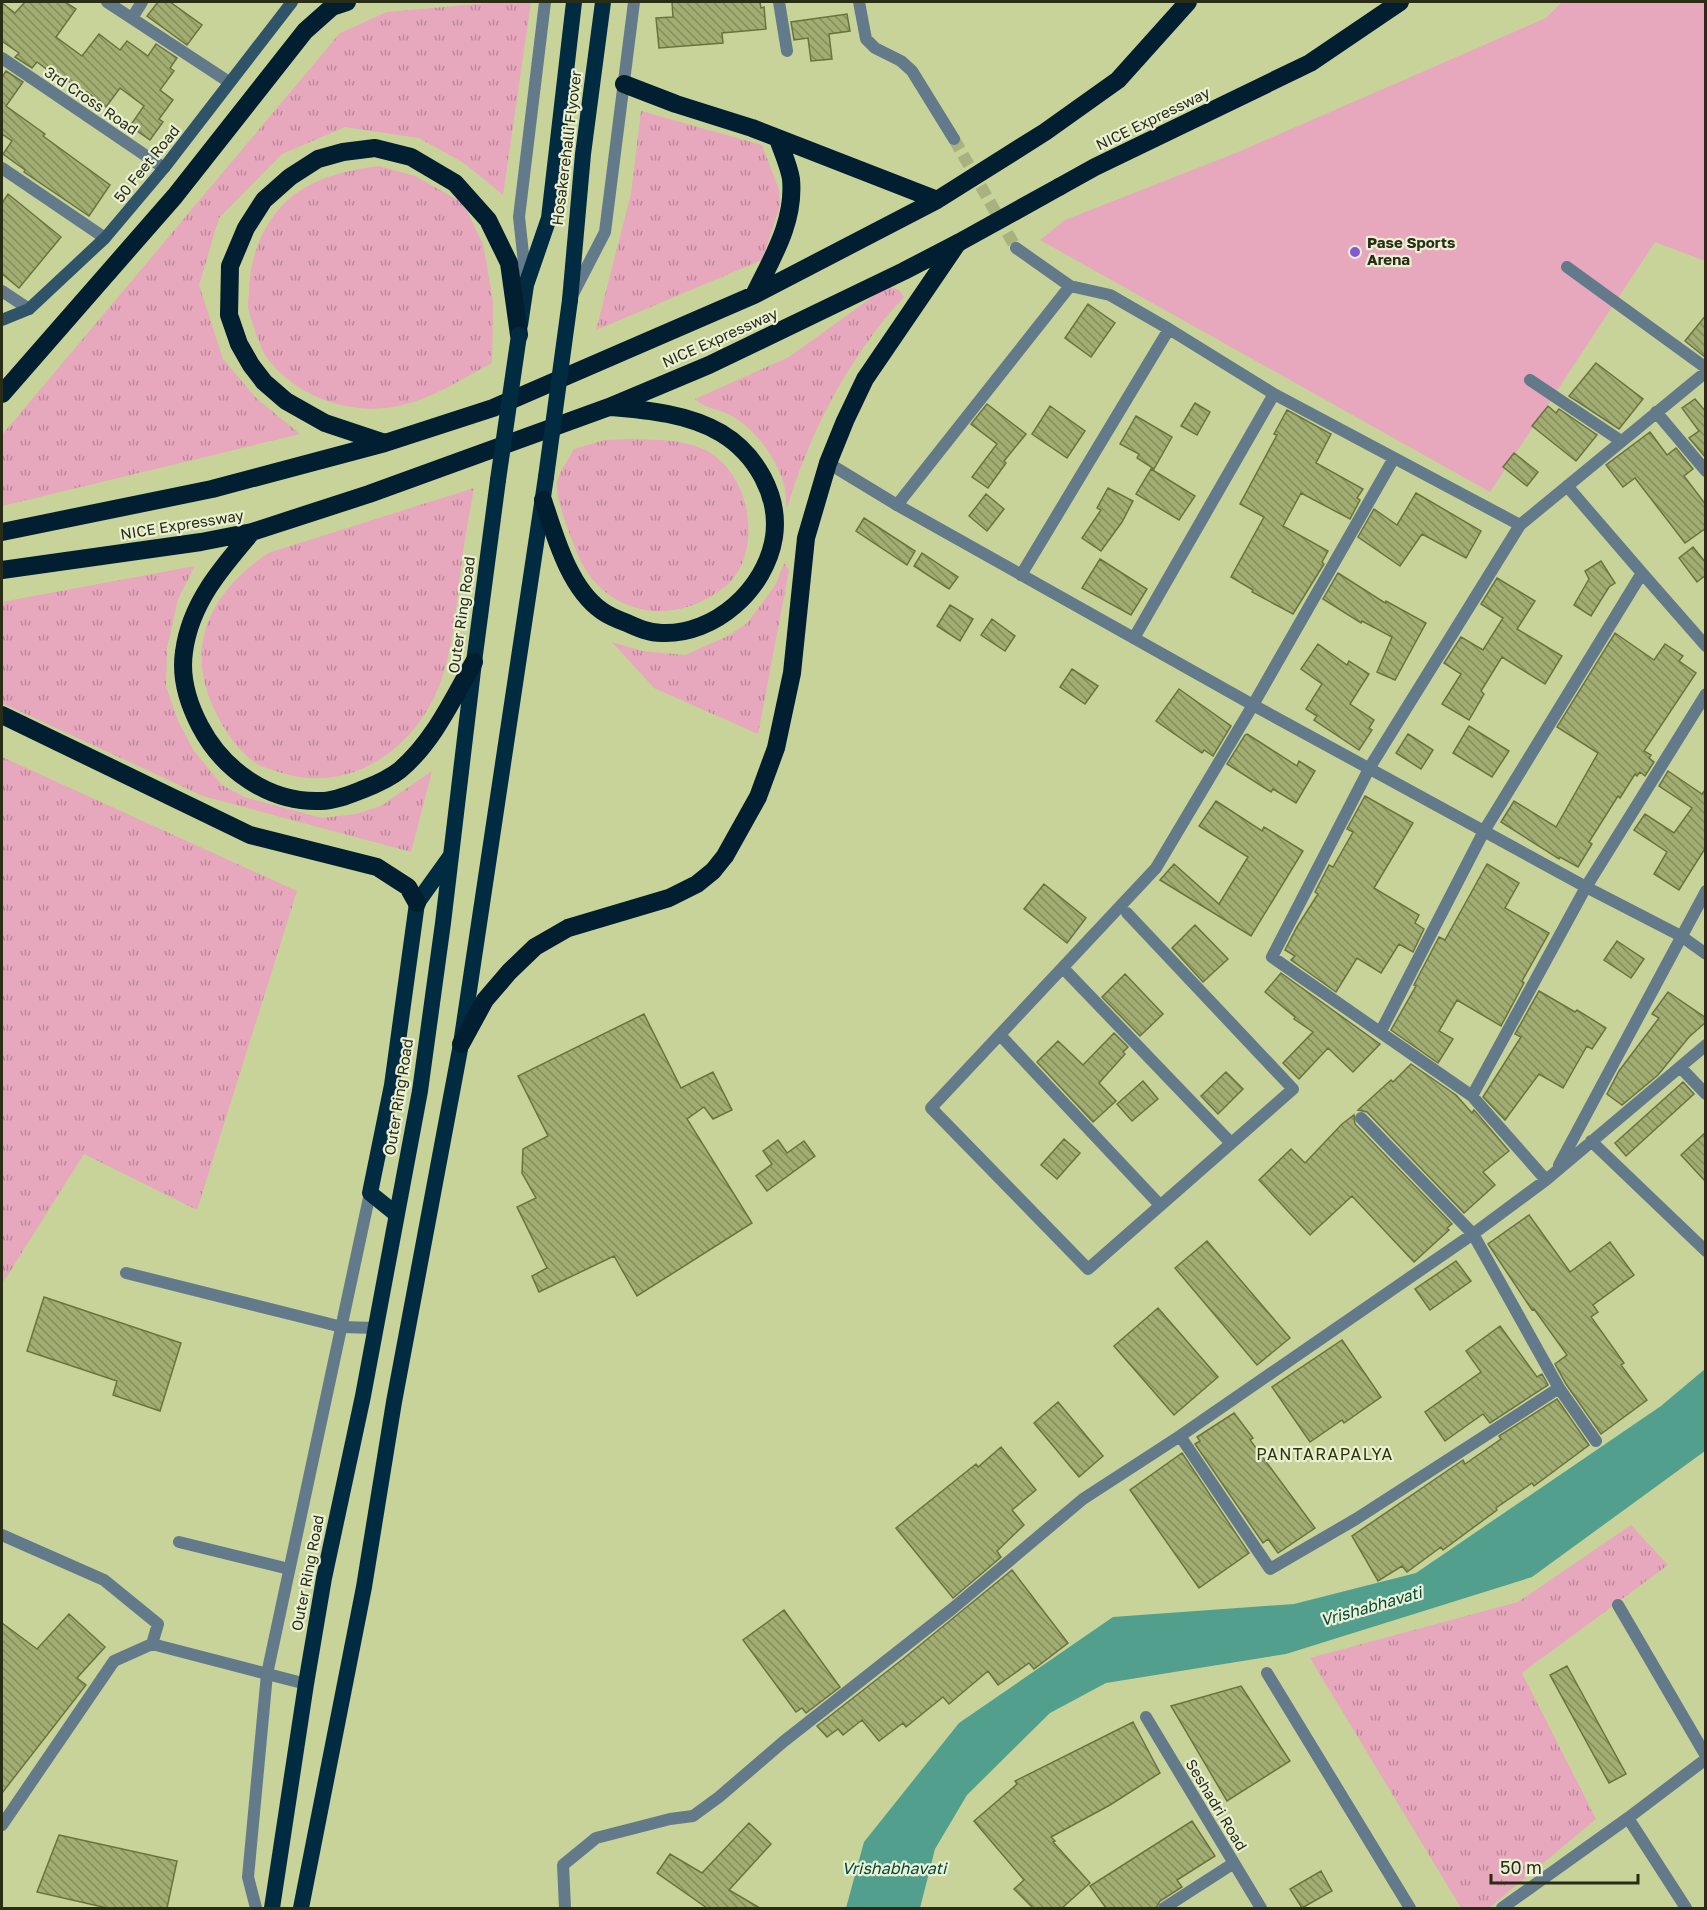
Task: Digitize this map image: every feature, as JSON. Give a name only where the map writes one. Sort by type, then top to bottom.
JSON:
[{"type":"highway","points":[[2,394],[175,196],[305,31],[332,7],[347,2]]},
{"type":"highway","name":"Hosakerehalli Flyover","points":[[526,285],[549,218],[574,2]]},
{"type":"highway","name":"Hosakerehalli Flyover","points":[[570,300],[584,154],[603,2]]},
{"type":"highway","name":"NICE Expressway","points":[[2,532],[212,489],[385,443],[493,408],[754,295],[937,200],[1045,132],[1118,80],[1188,2]]},
{"type":"highway","name":"NICE Expressway","points":[[2,570],[201,542],[252,532],[369,494],[609,407],[751,345],[904,271],[1106,161],[1310,63],[1400,2]]},
{"type":"highway","points":[[624,84],[676,104],[752,128],[937,200]]},
{"type":"highway","points":[[754,295],[785,231],[791,204],[791,177],[778,139]]},
{"type":"highway","points":[[385,443],[324,423],[286,401],[264,382],[251,365],[229,315],[230,266],[246,228],[264,200],[290,177],[318,159],[343,152],[375,148],[411,157],[455,183],[488,220],[509,263],[519,335]]},
{"type":"highway","points":[[461,1044],[485,1000],[535,947],[568,928],[669,898],[697,884],[713,871],[725,856],[758,797],[776,748],[792,673],[806,538],[828,463],[844,421],[865,379],[958,243]]},
{"type":"highway","name":"Outer Ring Road","points":[[272,1908],[324,1578],[420,1091],[474,662],[526,285]]},
{"type":"highway","points":[[301,1908],[364,1587],[394,1402],[461,1044],[543,500],[570,300]]},
{"type":"highway","points":[[543,500],[562,554],[584,593],[602,611],[643,630],[661,633],[703,626],[725,613],[745,595],[757,580],[774,537],[774,515],[768,489],[758,468],[742,449],[720,432],[671,414],[609,407]]},
{"type":"highway","points":[[774,529],[806,538]]},
{"type":"highway","points":[[252,532],[210,582],[189,627],[183,653],[183,683],[192,711],[206,738],[228,764],[252,784],[286,797],[321,801],[353,794],[376,784],[399,771],[420,752],[436,729],[474,662]]},
{"type":"highway","points":[[2,715],[250,835],[377,867],[408,887],[417,903]]},
{"type":"highway","points":[[396,1214],[370,1193],[392,1085],[417,903],[451,856]]},
{"type":"main road","name":"50 Feet Road","points":[[2,320],[29,309],[105,238],[164,168],[291,2]]},
{"type":"street","points":[[107,2],[229,82]]},
{"type":"street","points":[[132,18],[142,2]]},
{"type":"street","points":[[526,285],[519,217],[545,2]]},
{"type":"street","points":[[570,300],[605,232],[634,2]]},
{"type":"street","points":[[779,2],[787,51]]},
{"type":"street","points":[[860,2],[866,39],[874,48],[901,61],[912,71],[954,139]]},
{"type":"street","name":"3rd Cross Road","points":[[2,58],[164,168]]},
{"type":"street","points":[[2,168],[105,238]]},
{"type":"street","points":[[1016,248],[1070,286],[1110,295],[1274,394],[1520,525]]},
{"type":"street","points":[[1550,1177],[1472,1096],[1272,957],[1370,767],[1520,525],[1706,370],[1567,267]]},
{"type":"street","points":[[897,505],[1070,286]]},
{"type":"street","points":[[2,291],[29,309]]},
{"type":"street","points":[[1021,574],[1169,329]]},
{"type":"street","points":[[1530,380],[1621,441]]},
{"type":"street","points":[[1134,638],[1274,394]]},
{"type":"street","points":[[1656,412],[1706,471]]},
{"type":"street","points":[[1127,913],[1293,1089],[1088,1269],[932,1108],[1156,868],[1253,705],[1394,458]]},
{"type":"street","points":[[828,463],[897,505],[1253,705],[1586,887],[1681,936],[1706,954]]},
{"type":"street","points":[[1567,486],[1706,646]]},
{"type":"street","points":[[1381,1031],[1484,831],[1642,573]]},
{"type":"street","points":[[1472,1096],[1586,887],[1706,694]]},
{"type":"street","points":[[1550,1177],[1706,891]]},
{"type":"street","points":[[1063,968],[1231,1143]]},
{"type":"street","points":[[1000,1035],[1160,1205]]},
{"type":"street","points":[[565,1908],[563,1865],[596,1838],[670,1819],[693,1816],[952,1609],[1083,1499],[1180,1436],[1473,1234],[1550,1177],[1706,1045]]},
{"type":"street","points":[[1680,1066],[1706,1094]]},
{"type":"street","points":[[1361,1118],[1473,1234],[1559,1388],[1596,1441]]},
{"type":"street","points":[[1591,1141],[1706,1251]]},
{"type":"street","points":[[256,1908],[248,1877],[267,1674],[370,1193]]},
{"type":"street","points":[[126,1273],[342,1327],[375,1328]]},
{"type":"street","points":[[1180,1436],[1270,1569],[1356,1519],[1559,1388]]},
{"type":"street","points":[[2,1535],[104,1580],[158,1624],[152,1644]]},
{"type":"street","points":[[180,1542],[289,1569]]},
{"type":"street","points":[[1502,1908],[1628,1818],[1706,1757],[1618,1605]]},
{"type":"street","points":[[2,1825],[114,1661],[152,1644],[306,1684]]},
{"type":"street","points":[[1267,1673],[1410,1908]]},
{"type":"street","name":"Seshadri Road","points":[[1146,1717],[1261,1908]]},
{"type":"street","points":[[1628,1818],[1686,1908]]},
{"type":"street","points":[[1164,1908],[1234,1863]]},
{"type":"green space","points":[[501,2],[531,2],[503,195],[464,163],[419,138],[345,127],[282,154],[219,218],[199,285],[223,359],[256,398],[300,434],[2,506],[2,435],[340,33],[387,12]]},
{"type":"green space","name":"Pase Sports Arena","points":[[1562,2],[1705,2],[1705,261],[1655,242],[1490,492],[1040,240],[1065,220],[1236,153],[1546,18]]},
{"type":"green space","points":[[641,111],[762,145],[779,190],[780,206],[762,260],[596,330],[631,194]]},
{"type":"green space","points":[[379,166],[415,176],[463,203],[483,244],[493,301],[492,363],[419,400],[375,409],[357,408],[321,399],[290,381],[276,369],[262,350],[248,309],[248,301],[250,276],[257,248],[269,222],[277,211],[298,192],[327,177]]},
{"type":"green space","points":[[890,287],[899,290],[904,297],[864,346],[837,390],[804,459],[787,509],[783,481],[762,443],[737,420],[695,399],[789,357],[878,293]]},
{"type":"green space","points":[[605,440],[674,441],[703,449],[725,465],[743,496],[748,531],[741,566],[732,580],[714,595],[683,608],[665,611],[630,606],[599,587],[587,572],[578,555],[561,507],[557,481],[574,449]]},
{"type":"green space","points":[[474,488],[449,654],[438,689],[418,724],[387,755],[348,774],[327,778],[305,778],[257,764],[234,742],[217,715],[207,690],[202,667],[202,644],[208,624],[217,604],[231,586],[268,553]]},
{"type":"green space","points":[[784,563],[789,570],[758,734],[654,688],[612,642],[642,651],[685,655],[728,636],[746,624],[763,602],[776,584]]},
{"type":"green space","points":[[195,566],[178,599],[167,648],[166,686],[178,721],[194,751],[222,785],[244,797],[322,818],[356,814],[381,806],[432,771],[411,852],[203,796],[2,703],[2,602]]},
{"type":"green space","points":[[2,757],[297,891],[197,1210],[84,1154],[2,1284]]},
{"type":"green space","points":[[1631,1525],[1668,1565],[1522,1673],[1596,1819],[1489,1908],[1461,1908],[1310,1658],[1518,1602]]},
{"type":"water","name":"Vrishabhavati","points":[[1705,1369],[1705,1451],[1532,1577],[1286,1654],[1106,1683],[1050,1713],[967,1795],[935,1849],[920,1908],[846,1908],[864,1842],[959,1723],[1113,1617],[1294,1604],[1416,1573],[1661,1406]]},
{"type":"building","points":[[25,2],[65,2],[76,9],[56,37],[82,56],[99,34],[120,50],[127,41],[148,56],[156,44],[177,58],[170,68],[174,71],[160,90],[173,100],[159,119],[163,122],[150,140],[130,126],[144,106],[120,88],[106,107],[87,92],[86,94],[61,76],[60,79],[37,62],[32,68],[15,57],[19,53],[2,41],[2,3],[15,13]]},
{"type":"building","points":[[158,2],[170,2],[202,25],[187,45],[147,16]]},
{"type":"building","points":[[672,2],[760,2],[761,8],[764,7],[766,29],[722,33],[723,43],[659,48],[656,18],[673,17]]},
{"type":"building","points":[[847,14],[850,31],[829,34],[832,59],[811,61],[808,38],[794,40],[791,22]]},
{"type":"building","points":[[6,71],[23,82],[6,106],[110,185],[89,216],[24,172],[25,170],[3,154],[12,141],[2,134],[2,77]]},
{"type":"building","points":[[8,194],[61,237],[19,288],[2,274],[2,203]]},
{"type":"building","points":[[1088,304],[1115,323],[1091,357],[1065,338]]},
{"type":"building","points":[[1706,315],[1706,326],[1705,357],[1685,341]]},
{"type":"building","points":[[1596,363],[1643,399],[1619,429],[1569,396]]},
{"type":"building","points":[[1695,399],[1706,412],[1706,458],[1689,438],[1699,431],[1682,408]]},
{"type":"building","points":[[1195,403],[1210,412],[1197,435],[1181,426]]},
{"type":"building","points":[[987,404],[1026,434],[1004,461],[1006,463],[988,488],[972,477],[997,444],[971,424]]},
{"type":"building","points":[[1050,406],[1085,431],[1067,458],[1032,434]]},
{"type":"building","points":[[1548,406],[1556,413],[1559,409],[1597,435],[1576,461],[1532,426]]},
{"type":"building","points":[[1287,410],[1331,434],[1316,463],[1363,489],[1357,498],[1360,500],[1350,519],[1301,493],[1283,526],[1328,551],[1322,562],[1324,564],[1293,614],[1252,592],[1253,590],[1231,577],[1264,517],[1240,504],[1277,435],[1274,434]]},
{"type":"building","points":[[1136,416],[1172,437],[1154,469],[1137,458],[1139,454],[1120,444]]},
{"type":"building","points":[[1650,432],[1667,455],[1676,448],[1693,469],[1684,476],[1706,505],[1706,528],[1685,543],[1635,478],[1623,487],[1606,465]]},
{"type":"building","points":[[1514,453],[1538,472],[1527,486],[1503,467]]},
{"type":"building","points":[[1151,469],[1195,496],[1179,520],[1136,494]]},
{"type":"building","points":[[1108,488],[1133,501],[1122,522],[1101,551],[1082,538],[1101,510],[1097,508]]},
{"type":"building","points":[[1416,493],[1481,531],[1466,558],[1422,534],[1400,566],[1358,537],[1374,509],[1397,525]]},
{"type":"building","points":[[986,494],[1004,509],[987,531],[969,516]]},
{"type":"building","points":[[864,518],[915,551],[907,565],[856,531]]},
{"type":"building","points":[[1693,547],[1706,563],[1706,575],[1697,582],[1679,558]]},
{"type":"building","points":[[922,553],[958,577],[949,589],[914,566]]},
{"type":"building","points":[[1100,559],[1147,589],[1131,615],[1082,588]]},
{"type":"building","points":[[1601,561],[1615,583],[1609,587],[1591,616],[1574,605],[1589,579],[1585,571]]},
{"type":"building","points":[[1338,573],[1385,603],[1386,601],[1426,623],[1395,680],[1377,672],[1392,637],[1362,621],[1361,623],[1323,599]]},
{"type":"building","points":[[1497,578],[1535,601],[1517,629],[1562,656],[1545,684],[1502,657],[1481,691],[1484,694],[1469,720],[1442,704],[1461,674],[1444,663],[1461,637],[1483,650],[1503,618],[1481,604]]},
{"type":"building","points":[[950,605],[973,619],[960,641],[937,626]]},
{"type":"building","points":[[992,619],[1015,636],[1005,651],[981,635]]},
{"type":"building","points":[[1615,633],[1654,660],[1665,644],[1683,656],[1679,661],[1696,673],[1644,751],[1651,755],[1649,758],[1654,762],[1645,776],[1640,772],[1637,776],[1635,774],[1620,798],[1618,796],[1589,842],[1592,844],[1578,867],[1560,857],[1559,859],[1501,822],[1514,801],[1556,827],[1598,753],[1557,727]]},
{"type":"building","points":[[1318,644],[1347,665],[1349,661],[1369,674],[1350,704],[1374,720],[1369,728],[1372,730],[1359,750],[1314,720],[1317,716],[1306,709],[1322,684],[1301,669]]},
{"type":"building","points":[[1072,669],[1098,686],[1085,704],[1060,687]]},
{"type":"building","points":[[1179,689],[1231,726],[1213,756],[1204,750],[1202,753],[1156,721]]},
{"type":"building","points":[[1469,726],[1509,751],[1492,777],[1453,753]]},
{"type":"building","points":[[1247,734],[1297,766],[1299,761],[1315,771],[1296,803],[1273,789],[1271,792],[1227,764]]},
{"type":"building","points":[[1408,734],[1433,750],[1421,769],[1396,753]]},
{"type":"building","points":[[1668,771],[1702,794],[1706,789],[1706,847],[1679,890],[1654,874],[1667,852],[1634,830],[1645,814],[1674,833],[1692,808],[1659,786]]},
{"type":"building","points":[[1365,796],[1413,823],[1374,888],[1419,915],[1415,923],[1424,929],[1413,952],[1399,944],[1381,973],[1357,958],[1336,992],[1291,960],[1295,956],[1285,950],[1318,894],[1315,892],[1329,865],[1333,867],[1353,832],[1347,829]]},
{"type":"building","points":[[1216,801],[1262,831],[1264,827],[1303,851],[1251,936],[1160,880],[1174,864],[1219,904],[1248,857],[1199,826]]},
{"type":"building","points":[[1487,864],[1519,883],[1505,908],[1549,933],[1522,981],[1524,983],[1501,1026],[1457,1000],[1439,1031],[1453,1039],[1438,1063],[1391,1030],[1416,986],[1414,985],[1439,937],[1445,940]]},
{"type":"building","points":[[1044,884],[1086,918],[1067,943],[1024,909]]},
{"type":"building","points":[[1195,925],[1228,959],[1203,982],[1172,948]]},
{"type":"building","points":[[1617,941],[1644,959],[1631,978],[1604,960]]},
{"type":"building","points":[[1281,973],[1380,1044],[1353,1072],[1328,1048],[1299,1079],[1283,1063],[1313,1032],[1294,1019],[1295,1017],[1265,992]]},
{"type":"building","points":[[1125,974],[1163,1014],[1140,1036],[1102,997]]},
{"type":"building","points":[[1539,991],[1606,1028],[1592,1049],[1587,1046],[1563,1088],[1539,1074],[1505,1120],[1483,1097],[1521,1037],[1515,1034]]},
{"type":"building","points":[[1668,992],[1706,1018],[1706,1022],[1689,1037],[1658,1075],[1622,1105],[1607,1094],[1619,1071],[1659,1018],[1652,1014]]},
{"type":"building","points":[[644,1014],[681,1088],[713,1072],[732,1110],[713,1119],[704,1107],[687,1119],[752,1223],[637,1296],[614,1256],[539,1292],[532,1276],[547,1268],[517,1207],[536,1198],[522,1173],[523,1149],[548,1136],[518,1076]]},
{"type":"building","points":[[1114,1033],[1128,1047],[1123,1052],[1125,1054],[1099,1083],[1116,1101],[1093,1122],[1037,1062],[1058,1041],[1083,1065]]},
{"type":"building","points":[[1411,1064],[1456,1095],[1472,1113],[1474,1110],[1509,1151],[1483,1172],[1495,1185],[1464,1213],[1367,1112],[1358,1110]]},
{"type":"building","points":[[1226,1072],[1243,1089],[1218,1114],[1201,1096]]},
{"type":"building","points":[[1143,1081],[1158,1099],[1132,1121],[1117,1104]]},
{"type":"building","points":[[1683,1082],[1694,1094],[1626,1156],[1615,1143]]},
{"type":"building","points":[[1354,1115],[1355,1124],[1452,1224],[1447,1228],[1449,1230],[1414,1262],[1352,1196],[1310,1235],[1259,1180],[1291,1149],[1305,1163],[1342,1124]]},
{"type":"building","points":[[1706,1132],[1706,1182],[1681,1155]]},
{"type":"building","points":[[1064,1139],[1080,1153],[1057,1179],[1041,1165]]},
{"type":"building","points":[[778,1140],[787,1153],[804,1141],[815,1156],[767,1191],[756,1176],[772,1164],[763,1151]]},
{"type":"building","points":[[1529,1215],[1570,1272],[1610,1242],[1634,1275],[1593,1305],[1598,1312],[1591,1317],[1624,1363],[1621,1365],[1647,1400],[1601,1434],[1555,1364],[1567,1355],[1534,1309],[1532,1310],[1488,1244]]},
{"type":"building","points":[[1207,1241],[1290,1338],[1257,1365],[1175,1268]]},
{"type":"building","points":[[1456,1261],[1471,1281],[1430,1310],[1415,1289]]},
{"type":"building","points":[[44,1297],[181,1343],[160,1411],[113,1395],[117,1381],[27,1351]]},
{"type":"building","points":[[1158,1308],[1218,1377],[1174,1415],[1114,1346]]},
{"type":"building","points":[[1500,1326],[1537,1377],[1542,1374],[1548,1385],[1490,1423],[1483,1414],[1445,1441],[1425,1412],[1481,1372],[1466,1351]]},
{"type":"building","points":[[1342,1340],[1381,1397],[1344,1423],[1342,1420],[1310,1442],[1272,1387]]},
{"type":"building","points":[[1557,1399],[1589,1445],[1534,1486],[1532,1483],[1496,1508],[1497,1510],[1443,1550],[1441,1547],[1407,1572],[1402,1566],[1378,1581],[1352,1536],[1463,1460],[1465,1464],[1501,1439],[1499,1436]]},
{"type":"building","points":[[1058,1402],[1103,1456],[1079,1477],[1034,1423]]},
{"type":"building","points":[[1234,1413],[1253,1438],[1250,1440],[1315,1528],[1278,1553],[1268,1539],[1263,1543],[1195,1444],[1200,1441],[1197,1437]]},
{"type":"building","points":[[1001,1447],[1036,1490],[1012,1510],[1024,1525],[997,1551],[1001,1557],[953,1598],[896,1528],[976,1464],[978,1467]]},
{"type":"building","points":[[1182,1453],[1249,1553],[1199,1588],[1130,1490]]},
{"type":"building","points":[[1012,1570],[1068,1643],[1034,1669],[1029,1663],[998,1685],[988,1671],[949,1704],[943,1697],[906,1727],[903,1723],[879,1741],[862,1720],[843,1735],[838,1729],[827,1737],[817,1726],[903,1659]]},
{"type":"building","points":[[784,1610],[840,1687],[806,1713],[802,1708],[796,1712],[743,1640]]},
{"type":"building","points":[[69,1614],[105,1647],[77,1678],[86,1685],[2,1793],[2,1623],[37,1649]]},
{"type":"building","points":[[1567,1666],[1626,1774],[1609,1783],[1550,1675]]},
{"type":"building","points":[[1241,1686],[1290,1761],[1227,1801],[1171,1706]]},
{"type":"building","points":[[1133,1722],[1160,1773],[1110,1805],[1051,1837],[1090,1883],[1062,1908],[1033,1908],[1014,1889],[1024,1880],[974,1821],[1017,1784],[1015,1781]]},
{"type":"building","points":[[1192,1821],[1215,1856],[1177,1880],[1182,1887],[1160,1901],[1156,1908],[1106,1908],[1090,1886]]},
{"type":"building","points":[[749,1823],[771,1844],[729,1890],[760,1908],[707,1908],[657,1873],[670,1854],[702,1873]]},
{"type":"building","points":[[59,1835],[177,1861],[167,1908],[107,1908],[37,1892]]},
{"type":"building","points":[[1321,1871],[1332,1891],[1302,1908],[1290,1889]]},
{"type":"tunnel","points":[[954,139],[1016,248]]},
{"type":"place","name":"Pase Sports Arena","points":[[1355,252]]},
{"type":"district","name":"PANTARAPALYA","points":[[1325,1454]]}]
